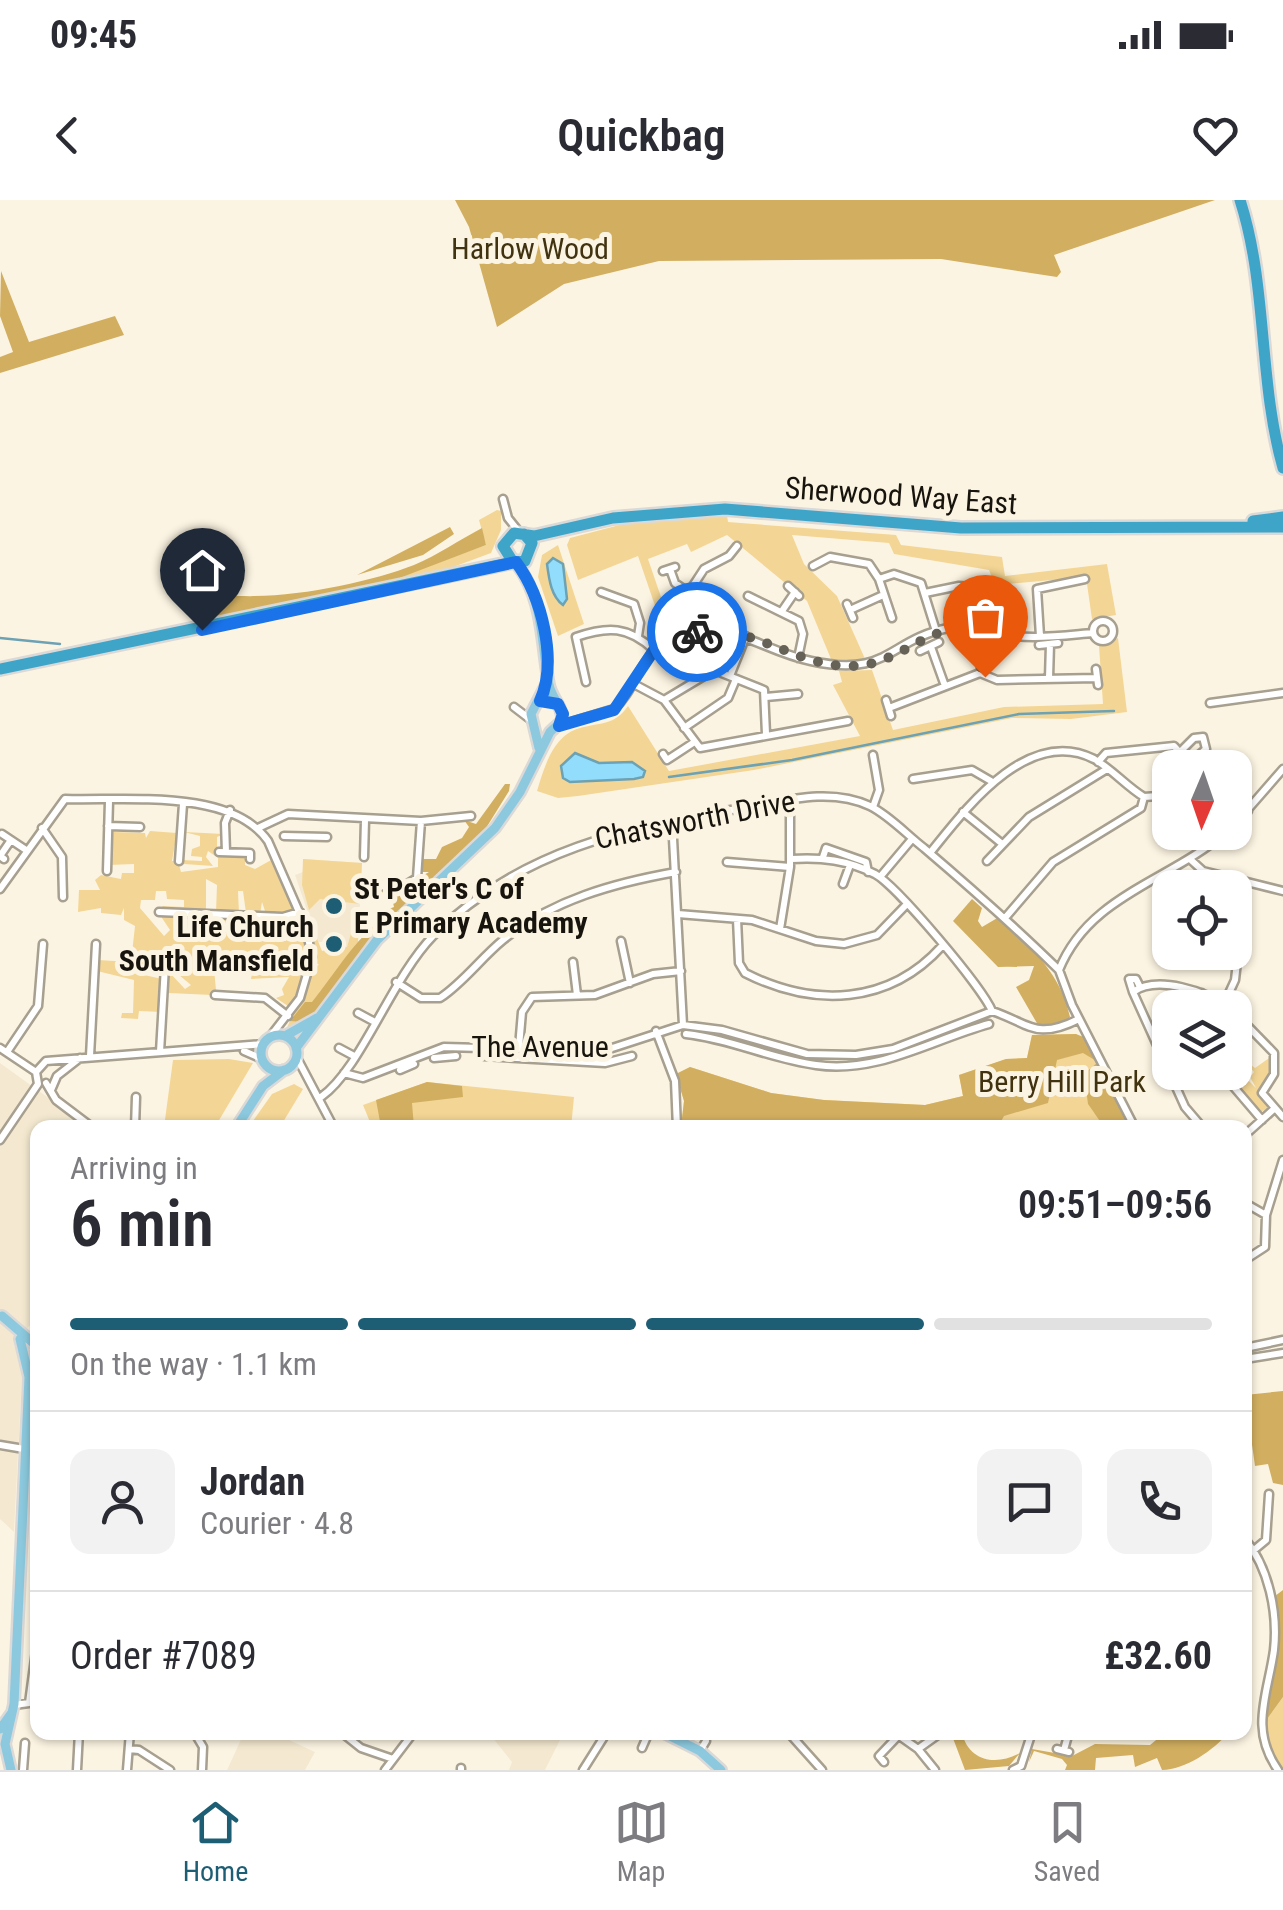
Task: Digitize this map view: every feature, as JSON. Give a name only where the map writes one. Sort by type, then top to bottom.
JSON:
[{"type":"highway","points":[[1240,200],[1257,264],[1264,354],[1283,468]]},
{"type":"highway","name":"Sherwood Way East","points":[[503,543],[522,533],[647,514],[725,509],[962,528],[1230,526],[1283,519]]},
{"type":"highway","name":"Sherwood Way East","points":[[1230,526],[1283,519]]},
{"type":"highway","name":"Sherwood Way East","points":[[514,562],[570,528]]},
{"type":"highway","points":[[522,533],[532,552]]},
{"type":"highway","points":[[0,669],[514,562],[503,543],[490,559],[459,573]]},
{"type":"main road","points":[[530,584],[532,552]]},
{"type":"main road","points":[[241,1120],[263,1086],[285,1070],[377,940],[495,828],[520,792],[539,750],[554,729],[558,705],[548,681],[544,632],[530,584],[514,562]]},
{"type":"main road","points":[[539,750],[534,724],[536,704],[548,681]]},
{"type":"main road","points":[[536,704],[558,705]]},
{"type":"main road","points":[[534,724],[554,729]]},
{"type":"main road","points":[[263,1086],[266,1041],[319,1017]]},
{"type":"main road","points":[[284,1036],[296,1052]]},
{"type":"main road","points":[[264,1062],[285,1070]]},
{"type":"main road","points":[[1,1319],[20,1340],[30,1365]]},
{"type":"main road","points":[[1,1319],[30,1342]]},
{"type":"main road","points":[[20,1340],[30,1345]]},
{"type":"main road","points":[[8,1770],[2,1741],[12,1709],[30,1390]]},
{"type":"main road","points":[[678,1740],[700,1751],[721,1770]]},
{"type":"street","points":[[502,498],[508,518],[522,533]]},
{"type":"street","points":[[503,543],[508,518]]},
{"type":"street","points":[[689,592],[704,569],[729,556],[738,546]]},
{"type":"street","points":[[813,566],[830,557],[861,560],[879,579],[881,596],[893,612]]},
{"type":"street","points":[[669,569],[675,583],[707,608],[709,630]]},
{"type":"street","points":[[879,579],[894,574],[910,576],[921,583],[936,631]]},
{"type":"street","points":[[1040,640],[1036,592],[1040,586],[1085,579]]},
{"type":"street","points":[[926,593],[959,586],[992,586]]},
{"type":"street","points":[[607,590],[634,604],[640,623],[638,636]]},
{"type":"street","points":[[782,611],[794,591]]},
{"type":"street","points":[[748,596],[801,624],[798,658]]},
{"type":"street","points":[[850,611],[881,596]]},
{"type":"street","points":[[558,705],[582,717],[597,718],[614,710],[654,650],[675,638],[709,630],[746,636],[798,658],[865,665],[894,656],[936,631],[965,626],[987,629],[1054,644],[1049,678]]},
{"type":"street","points":[[586,682],[576,637],[604,628],[638,636],[654,650]]},
{"type":"street","points":[[980,674],[987,629]]},
{"type":"street","points":[[1040,640],[1093,633]]},
{"type":"street","points":[[684,728],[728,698],[746,636]]},
{"type":"street","points":[[920,652],[939,642]]},
{"type":"street","points":[[684,645],[700,676]]},
{"type":"street","points":[[930,647],[944,686]]},
{"type":"street","points":[[664,700],[710,670],[764,690],[766,734]]},
{"type":"street","points":[[888,708],[980,674],[996,680],[1097,677]]},
{"type":"street","points":[[632,683],[664,700],[693,743],[705,748],[844,720]]},
{"type":"street","points":[[1210,703],[1283,693]]},
{"type":"street","points":[[766,696],[798,695]]},
{"type":"street","points":[[534,724],[514,707],[536,704]]},
{"type":"street","points":[[554,729],[582,717]]},
{"type":"street","points":[[1098,762],[1106,753],[1118,750],[1164,745],[1182,750],[1194,738],[1203,737],[1205,750]]},
{"type":"street","points":[[662,754],[667,760],[693,743]]},
{"type":"street","points":[[872,755],[879,790],[872,807]]},
{"type":"street","points":[[930,853],[991,781],[1042,757],[1079,755],[1098,762],[1144,797],[1152,796]]},
{"type":"street","points":[[987,861],[1029,817],[1107,769]]},
{"type":"street","points":[[917,780],[972,770],[991,781]]},
{"type":"street","points":[[1252,806],[1283,770]]},
{"type":"street","name":"Chatsworth Drive","points":[[321,1097],[344,1073],[396,982],[440,930],[508,878],[588,840],[672,820],[790,800],[834,797],[872,807],[1006,918],[1060,970]]},
{"type":"street","points":[[1006,918],[1052,862],[1140,808],[1144,797]]},
{"type":"street","points":[[0,889],[66,799],[182,804],[230,810],[258,828],[300,912],[311,964],[305,989],[266,1041],[233,1049],[50,1062]]},
{"type":"street","points":[[780,929],[791,863],[790,800]]},
{"type":"street","points":[[108,871],[109,801]]},
{"type":"street","points":[[179,861],[182,804]]},
{"type":"street","points":[[230,810],[222,852],[250,853],[250,858]]},
{"type":"street","points":[[963,812],[1001,843]]},
{"type":"street","points":[[258,828],[288,814],[312,819],[422,821],[471,816]]},
{"type":"street","points":[[311,837],[312,819]]},
{"type":"street","points":[[364,858],[365,820]]},
{"type":"street","points":[[672,820],[683,1025]]},
{"type":"street","points":[[382,886],[404,886],[417,878],[422,821]]},
{"type":"street","points":[[108,826],[140,828]]},
{"type":"street","points":[[42,828],[62,858],[63,896]]},
{"type":"street","points":[[2,834],[26,850]]},
{"type":"street","points":[[284,836],[327,837]]},
{"type":"street","points":[[880,878],[912,839]]},
{"type":"street","points":[[4,859],[0,856],[11,840]]},
{"type":"street","points":[[822,857],[826,848],[848,852],[864,860],[868,872]]},
{"type":"street","points":[[1130,1120],[1079,1019],[1060,970],[1073,946],[1106,907],[1203,850]]},
{"type":"street","points":[[727,862],[791,863],[822,857],[868,872],[880,878],[942,946],[992,1011],[1018,1026],[1036,1029],[1079,1019]]},
{"type":"street","points":[[1190,860],[1201,870]]},
{"type":"street","points":[[843,884],[850,864]]},
{"type":"street","points":[[396,982],[421,998],[440,998],[502,940],[555,907],[604,888],[676,872]]},
{"type":"street","points":[[1252,883],[1283,891]]},
{"type":"street","points":[[678,914],[736,919],[816,941],[854,943],[877,934],[906,906]]},
{"type":"street","points":[[160,912],[283,917],[300,912]]},
{"type":"street","points":[[736,919],[739,963],[745,973],[814,996],[850,997],[892,986],[926,964],[942,946]]},
{"type":"street","points":[[621,941],[630,983]]},
{"type":"street","points":[[43,944],[38,1006],[4,1050],[45,1079],[56,1100],[82,1120]]},
{"type":"street","points":[[85,1057],[96,944]]},
{"type":"street","points":[[573,962],[577,995]]},
{"type":"street","points":[[160,1052],[165,966]]},
{"type":"street","points":[[519,1046],[526,1002],[539,995],[604,993],[653,974],[681,970]]},
{"type":"street","points":[[1152,1026],[1137,989],[1153,990]]},
{"type":"street","points":[[215,995],[265,998],[288,1016]]},
{"type":"street","name":"The Avenue","points":[[344,1073],[363,1078],[444,1052],[494,1046],[592,1051],[622,1048],[656,1031],[683,1025],[722,1030],[806,1054],[839,1057],[881,1052],[992,1011]]},
{"type":"street","points":[[358,1013],[373,1021]]},
{"type":"street","points":[[284,1036],[288,1016]]},
{"type":"street","points":[[950,1024],[954,1034]]},
{"type":"street","points":[[686,1034],[806,1064],[875,1064],[989,1024]]},
{"type":"street","points":[[720,1040],[722,1030]]},
{"type":"street","points":[[1252,1030],[1274,1053],[1274,1074],[1262,1090],[1283,1116]]},
{"type":"street","points":[[656,1031],[679,1101],[678,1120]]},
{"type":"street","points":[[494,1046],[494,1056]]},
{"type":"street","points":[[339,1048],[354,1056]]},
{"type":"street","points":[[484,1056],[604,1063],[628,1058],[622,1048]]},
{"type":"street","points":[[233,1049],[264,1062]]},
{"type":"street","points":[[296,1052],[331,1120]]},
{"type":"street","points":[[434,1058],[444,1052],[456,1056]]},
{"type":"street","points":[[806,1054],[806,1064]]},
{"type":"street","points":[[45,1079],[85,1057]]},
{"type":"street","points":[[0,1140],[57,1067],[50,1062]]},
{"type":"street","points":[[45,1079],[50,1062]]},
{"type":"street","points":[[285,1070],[305,1075]]},
{"type":"street","points":[[1178,1090],[1196,1120]]},
{"type":"street","points":[[1231,1090],[1262,1120]]},
{"type":"street","points":[[135,1120],[136,1097]]},
{"type":"street","points":[[1252,1129],[1274,1108]]},
{"type":"street","points":[[1252,1255],[1265,1246],[1266,1215],[1280,1185],[1277,1169],[1283,1160]]},
{"type":"street","points":[[1252,1207],[1266,1215]]},
{"type":"street","points":[[1252,1347],[1283,1340]]},
{"type":"street","points":[[1252,1358],[1283,1353]]},
{"type":"street","points":[[0,1446],[24,1449]]},
{"type":"street","points":[[1254,1550],[1266,1540],[1267,1496]]},
{"type":"street","points":[[1252,1548],[1270,1592],[1274,1648],[1261,1729],[1278,1770]]},
{"type":"street","points":[[12,1709],[29,1703],[30,1696]]},
{"type":"street","points":[[77,1770],[79,1740]]},
{"type":"street","points":[[128,1770],[130,1740]]},
{"type":"street","points":[[199,1740],[203,1747],[202,1770]]},
{"type":"street","points":[[350,1740],[360,1748],[393,1759]]},
{"type":"street","points":[[388,1769],[408,1740]]},
{"type":"street","points":[[585,1769],[603,1740]]},
{"type":"street","points":[[642,1748],[646,1740]]},
{"type":"street","points":[[700,1751],[706,1740]]},
{"type":"street","points":[[795,1740],[822,1770]]},
{"type":"street","points":[[884,1762],[879,1756],[891,1740]]},
{"type":"street","points":[[905,1740],[935,1770]]},
{"type":"street","points":[[918,1749],[931,1740]]},
{"type":"street","points":[[1013,1770],[1024,1768],[1030,1740]]},
{"type":"street","points":[[1063,1750],[1067,1740]]},
{"type":"street","points":[[23,1770],[25,1743]]},
{"type":"street","points":[[129,1749],[139,1750],[170,1770]]},
{"type":"shaded area","name":"St Peter's C of E Primary Academy","points":[[303,859],[362,863],[358,944],[341,952],[341,942],[318,942],[295,875],[303,872]]},
{"type":"shaded area","points":[[0,1063],[79,1120],[30,1120],[30,1326],[14,1346],[23,1358],[14,1532],[0,1519]]},
{"type":"shaded area","points":[[241,1740],[289,1740],[315,1752],[305,1770],[227,1770]]},
{"type":"shaded area","points":[[494,1740],[560,1740],[545,1770],[509,1770],[512,1762]]},
{"type":"green space","name":"Harlow Wood","points":[[455,200],[1215,200],[1054,255],[1061,272],[1057,277],[941,259],[659,261],[564,284],[497,327],[469,227]]},
{"type":"green space","points":[[1,271],[29,342],[115,316],[124,335],[0,373],[0,357],[13,352],[0,316]]},
{"type":"green space","points":[[501,511],[501,530],[491,553],[429,576],[362,589],[486,545],[479,520]]},
{"type":"green space","points":[[727,515],[728,522],[896,535],[901,545],[1002,557],[1005,576],[1107,564],[1116,615],[1092,619],[1086,577],[995,585],[989,570],[894,554],[889,543],[792,535],[804,564],[837,596],[866,661],[831,659],[807,601],[727,535],[691,552],[687,544],[648,559],[673,632],[665,635],[638,556],[578,580],[567,545],[570,538],[631,522]]},
{"type":"green space","points":[[450,527],[454,534],[423,555],[357,575]]},
{"type":"green space","points":[[482,528],[486,545],[389,582],[205,622],[209,592],[284,594],[368,579],[423,561]]},
{"type":"green space","points":[[558,545],[584,624],[558,636],[538,577],[542,555]]},
{"type":"green space","points":[[1118,638],[1127,712],[1071,719],[1012,718],[754,770],[578,796],[558,798],[537,791],[551,754],[563,738],[580,728],[612,720],[628,706],[669,771],[860,736],[833,685],[842,682],[839,671],[872,670],[893,730],[1004,707],[1103,704],[1099,646]]},
{"type":"green space","points":[[505,784],[510,784],[509,791],[483,833],[435,876],[323,1005],[302,1022],[290,1021],[305,1002],[312,1002],[377,923],[376,914],[394,907],[392,898],[370,895],[371,888],[399,893],[402,887],[429,872],[419,872],[418,859],[436,859],[442,847],[462,838],[469,827],[464,820],[476,824]]},
{"type":"green space","points":[[114,828],[114,832],[145,833],[146,838],[150,831],[177,833],[172,861],[178,861],[181,872],[218,867],[218,858],[208,851],[206,857],[213,866],[184,864],[182,860],[202,861],[202,857],[191,856],[192,849],[200,846],[200,836],[184,832],[224,834],[217,837],[217,854],[245,854],[245,865],[255,869],[273,859],[295,908],[286,915],[266,914],[262,902],[260,914],[246,913],[243,891],[238,891],[239,913],[216,912],[217,885],[206,879],[206,911],[164,909],[162,906],[184,907],[184,900],[167,899],[166,891],[156,891],[155,900],[141,900],[140,908],[164,936],[170,930],[160,915],[197,916],[193,924],[206,932],[210,926],[201,916],[237,918],[235,931],[247,931],[251,919],[251,931],[265,932],[268,927],[268,932],[275,932],[275,941],[286,941],[287,931],[294,931],[294,921],[289,918],[295,916],[306,938],[307,962],[302,986],[291,1008],[276,998],[284,995],[282,989],[289,977],[251,979],[253,968],[260,961],[250,960],[250,965],[235,961],[234,970],[214,969],[216,990],[212,995],[168,993],[169,972],[185,989],[191,985],[179,975],[185,966],[164,958],[161,968],[158,964],[140,964],[140,974],[162,979],[161,1012],[139,1011],[138,1019],[121,1018],[122,1013],[133,1013],[134,980],[97,971],[98,960],[131,962],[135,926],[124,920],[124,908],[121,915],[101,913],[101,908],[78,912],[79,890],[100,890],[95,880],[101,875],[121,879],[122,873],[134,873],[134,864],[109,865]]},
{"type":"green space","points":[[303,859],[362,863],[360,904],[320,899],[309,910],[302,885]]},
{"type":"green space","points":[[430,879],[433,882],[383,932],[329,1003],[302,1024],[286,1030],[313,967],[319,965],[313,961],[311,937],[316,936],[322,951],[329,949],[329,944],[347,947],[355,920],[359,920],[358,942]]},
{"type":"green space","points":[[972,899],[982,908],[978,921],[982,927],[999,917],[1052,974],[1070,1017],[1063,1023],[1038,1025],[1016,987],[1029,980],[1034,966],[998,967],[953,921]]},
{"type":"green space","name":"Berry Hill Park","points":[[1076,1034],[1093,1049],[1128,1120],[682,1120],[684,1101],[676,1074],[690,1067],[771,1093],[925,1105],[963,1096],[959,1075],[1006,1059],[1027,1058],[1032,1035]]},
{"type":"green space","name":"Berry Hill Park","points":[[1076,1034],[1086,1038],[1128,1120],[1099,1120],[1088,1104],[1084,1074],[1098,1062],[1083,1053],[1057,1060],[1048,1103],[1004,1116],[1002,1120],[682,1120],[684,1101],[676,1074],[690,1067],[771,1093],[925,1105],[963,1096],[959,1075],[1006,1059],[1027,1058],[1032,1035]]},
{"type":"green space","points":[[1272,1056],[1271,1070],[1259,1090],[1268,1108],[1259,1113],[1239,1090],[1252,1090],[1252,1084],[1256,1088],[1252,1066],[1255,1068]]},
{"type":"green space","points":[[229,1059],[253,1063],[219,1120],[165,1120],[173,1060]]},
{"type":"green space","points":[[427,1082],[574,1097],[572,1120],[369,1120],[363,1105]]},
{"type":"green space","points":[[427,1082],[462,1086],[463,1097],[412,1103],[413,1120],[380,1120],[376,1100]]},
{"type":"green space","points":[[294,1084],[303,1089],[284,1120],[254,1120],[272,1094]]},
{"type":"green space","points":[[1283,1391],[1283,1485],[1273,1483],[1268,1464],[1255,1466],[1252,1394]]},
{"type":"green space","points":[[1283,1590],[1283,1697],[1265,1722],[1277,1653],[1275,1596]]},
{"type":"green space","points":[[1283,1697],[1283,1770],[1274,1758],[1265,1722]]},
{"type":"green space","points":[[954,1740],[965,1740],[977,1756],[985,1759],[1020,1753],[1009,1766],[965,1770]]},
{"type":"green space","points":[[1156,1740],[1221,1740],[1198,1758],[1171,1769],[1162,1770],[1157,1758],[1135,1767],[1133,1755],[1096,1758],[1095,1770],[1065,1770],[1067,1765],[1062,1759],[1034,1751],[1029,1762],[1032,1749],[1072,1756],[1095,1744],[1150,1745]]},
{"type":"water","points":[[553,558],[563,564],[567,599],[563,605],[550,581],[547,564]]},
{"type":"water","points":[[575,753],[599,763],[632,762],[645,771],[643,777],[634,779],[570,782],[563,778],[561,766]]},
{"type":"waterway","points":[[0,638],[60,644]]},
{"type":"waterway","points":[[669,777],[792,760],[1019,714],[1114,711]]},
{"type":"way so far","points":[[697,632],[740,633],[798,658],[849,666],[886,659],[936,631],[965,626],[987,629],[980,674],[985,677]]},
{"type":"place","name":"St Peter's C of E Primary Academy","points":[[334,906]]},
{"type":"place","name":"Life Church South Mansfield","points":[[334,944]]},
{"type":"route","points":[[202,630],[516,562],[530,584],[544,632],[548,681],[540,701],[547,699],[558,704],[563,714],[559,726],[614,710],[654,650],[697,632]]}]
